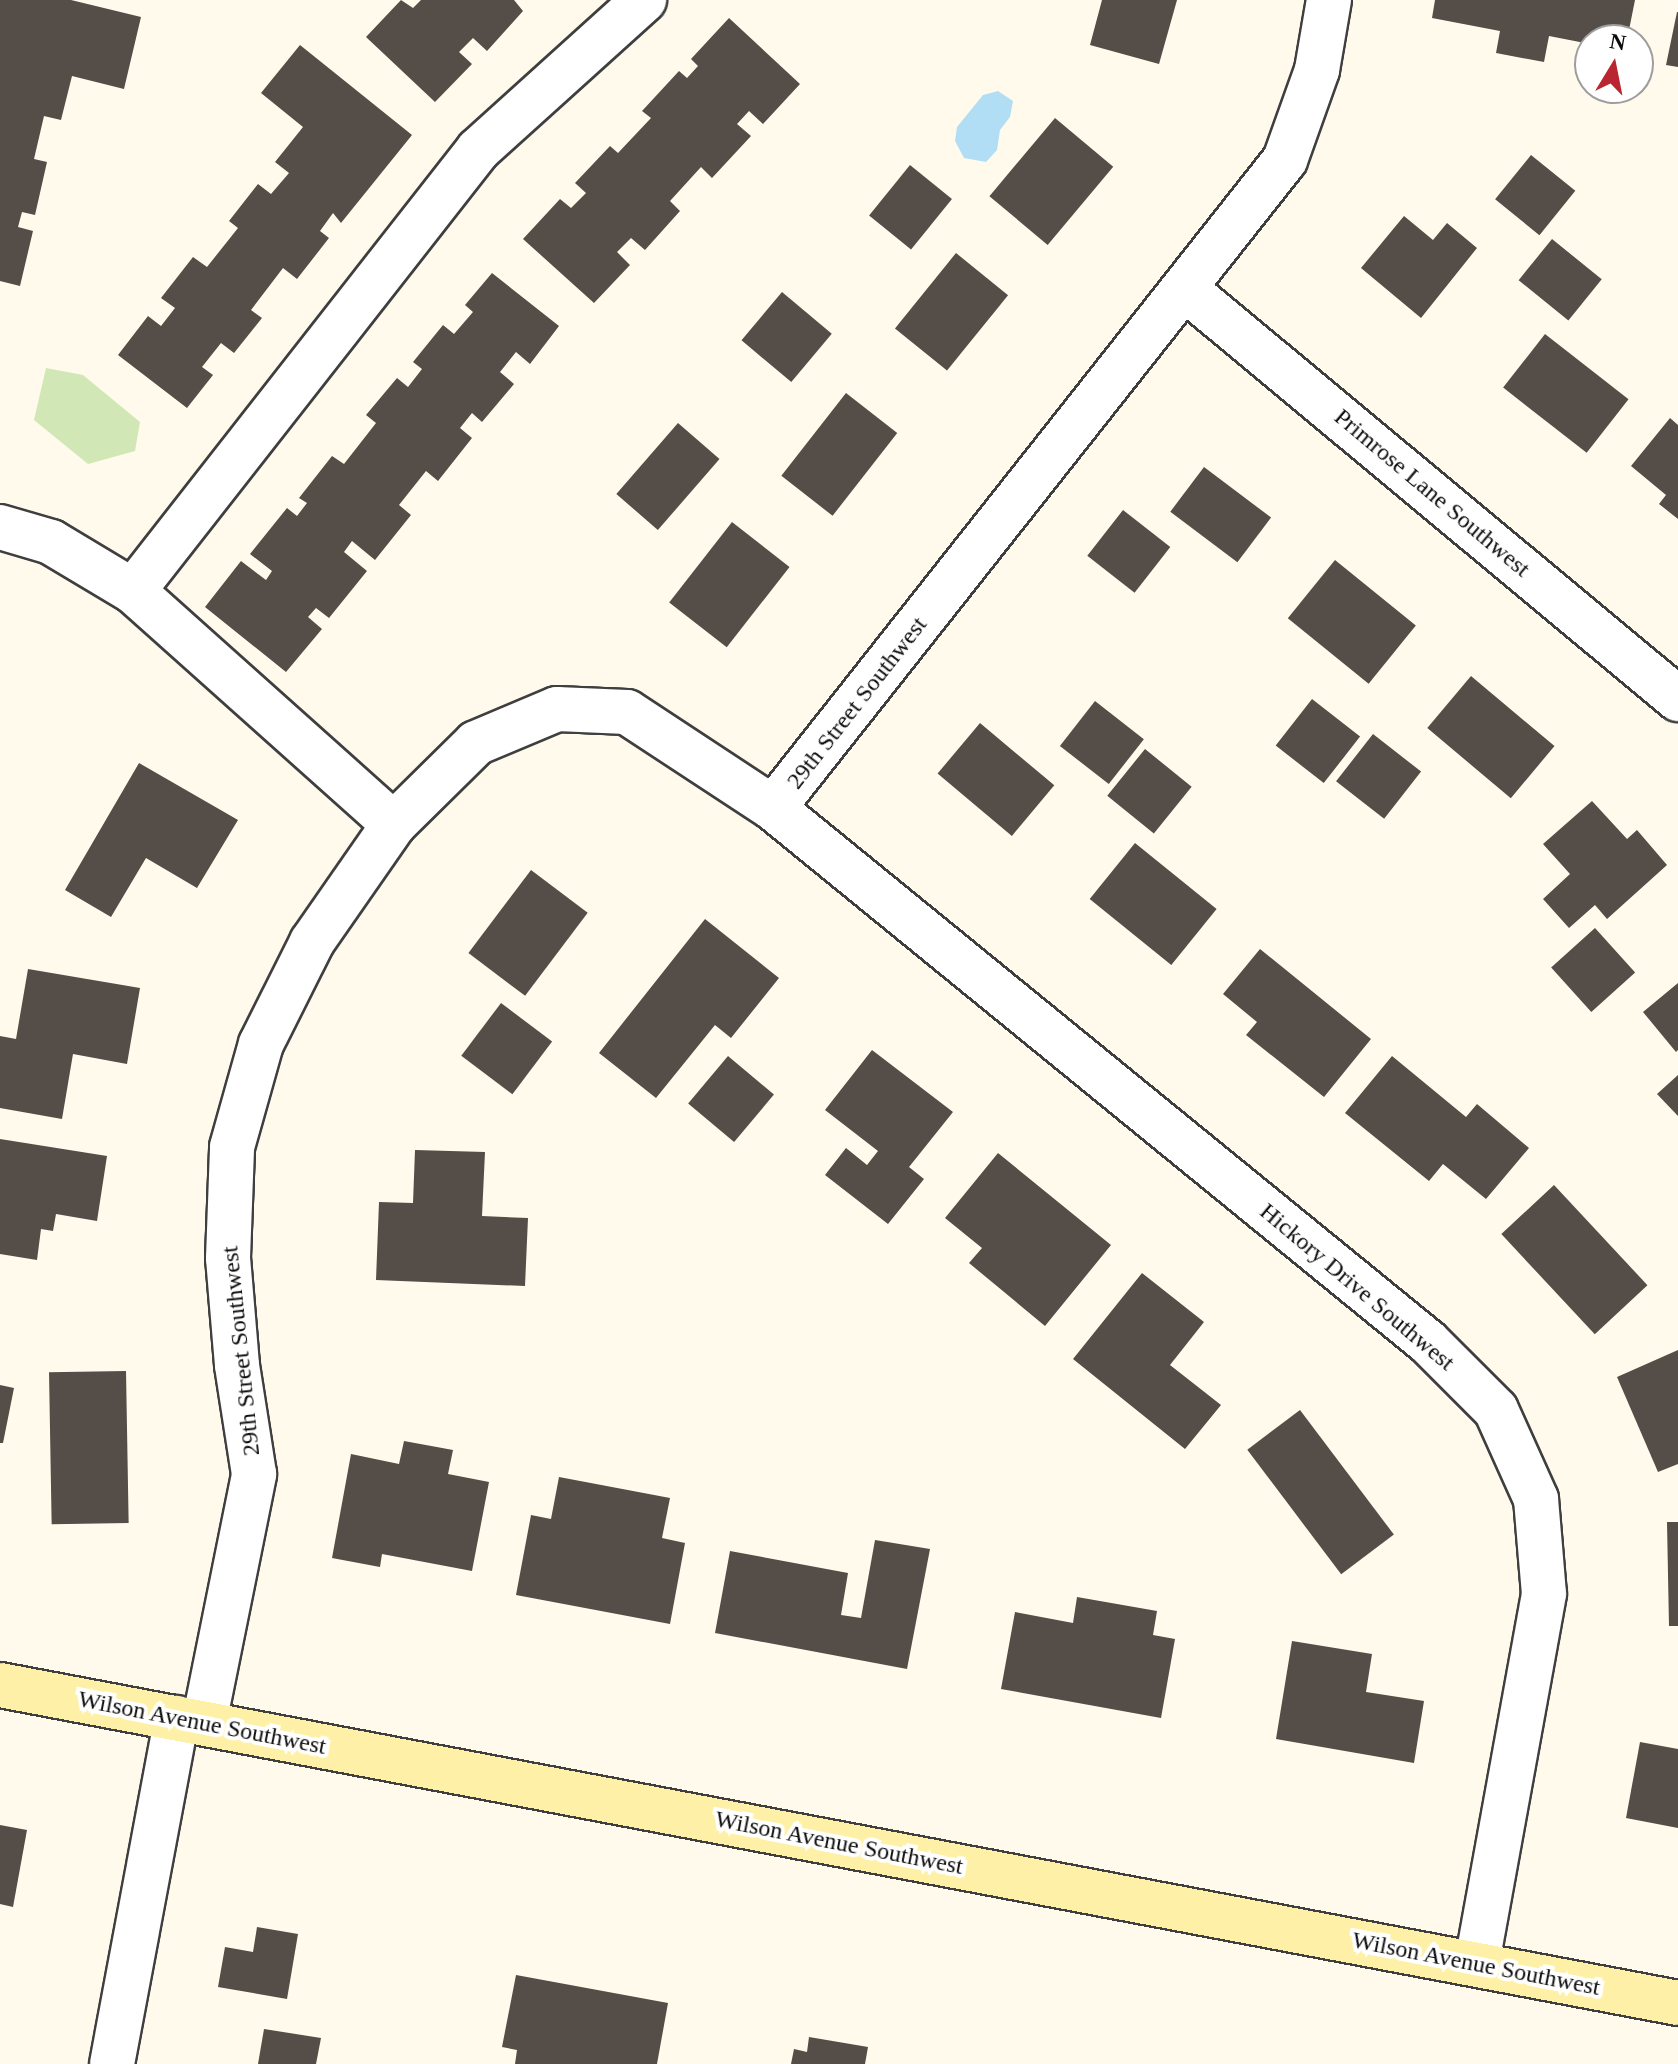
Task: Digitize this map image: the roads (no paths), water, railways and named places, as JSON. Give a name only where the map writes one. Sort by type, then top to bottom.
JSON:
[{"type":"main road","name":"Wilson Avenue Southwest","points":[[0,1685],[1678,2003]]},
{"type":"street","points":[[133,591],[478,150],[644,0]]},
{"type":"street","name":"29th Street Southwest","points":[[112,2064],[190,1721],[254,1474],[237,1365],[228,1258],[232,1147],[261,1044],[312,942],[394,824],[476,743],[557,709],[627,712],[773,808],[1285,160],[1317,70],[1329,0]]},
{"type":"street","name":"Primrose Lane Southwest","points":[[1184,288],[1650,672],[1678,699]]},
{"type":"street","points":[[0,527],[51,542],[133,591],[394,824]]},
{"type":"street","name":"Hickory Drive Southwest","points":[[773,808],[1428,1342],[1496,1410],[1536,1499],[1544,1594],[1477,1964]]},
{"type":"water","points":[[998,91],[1013,101],[1010,117],[1000,130],[997,150],[986,162],[964,158],[955,141],[957,127],[983,95]]}]
